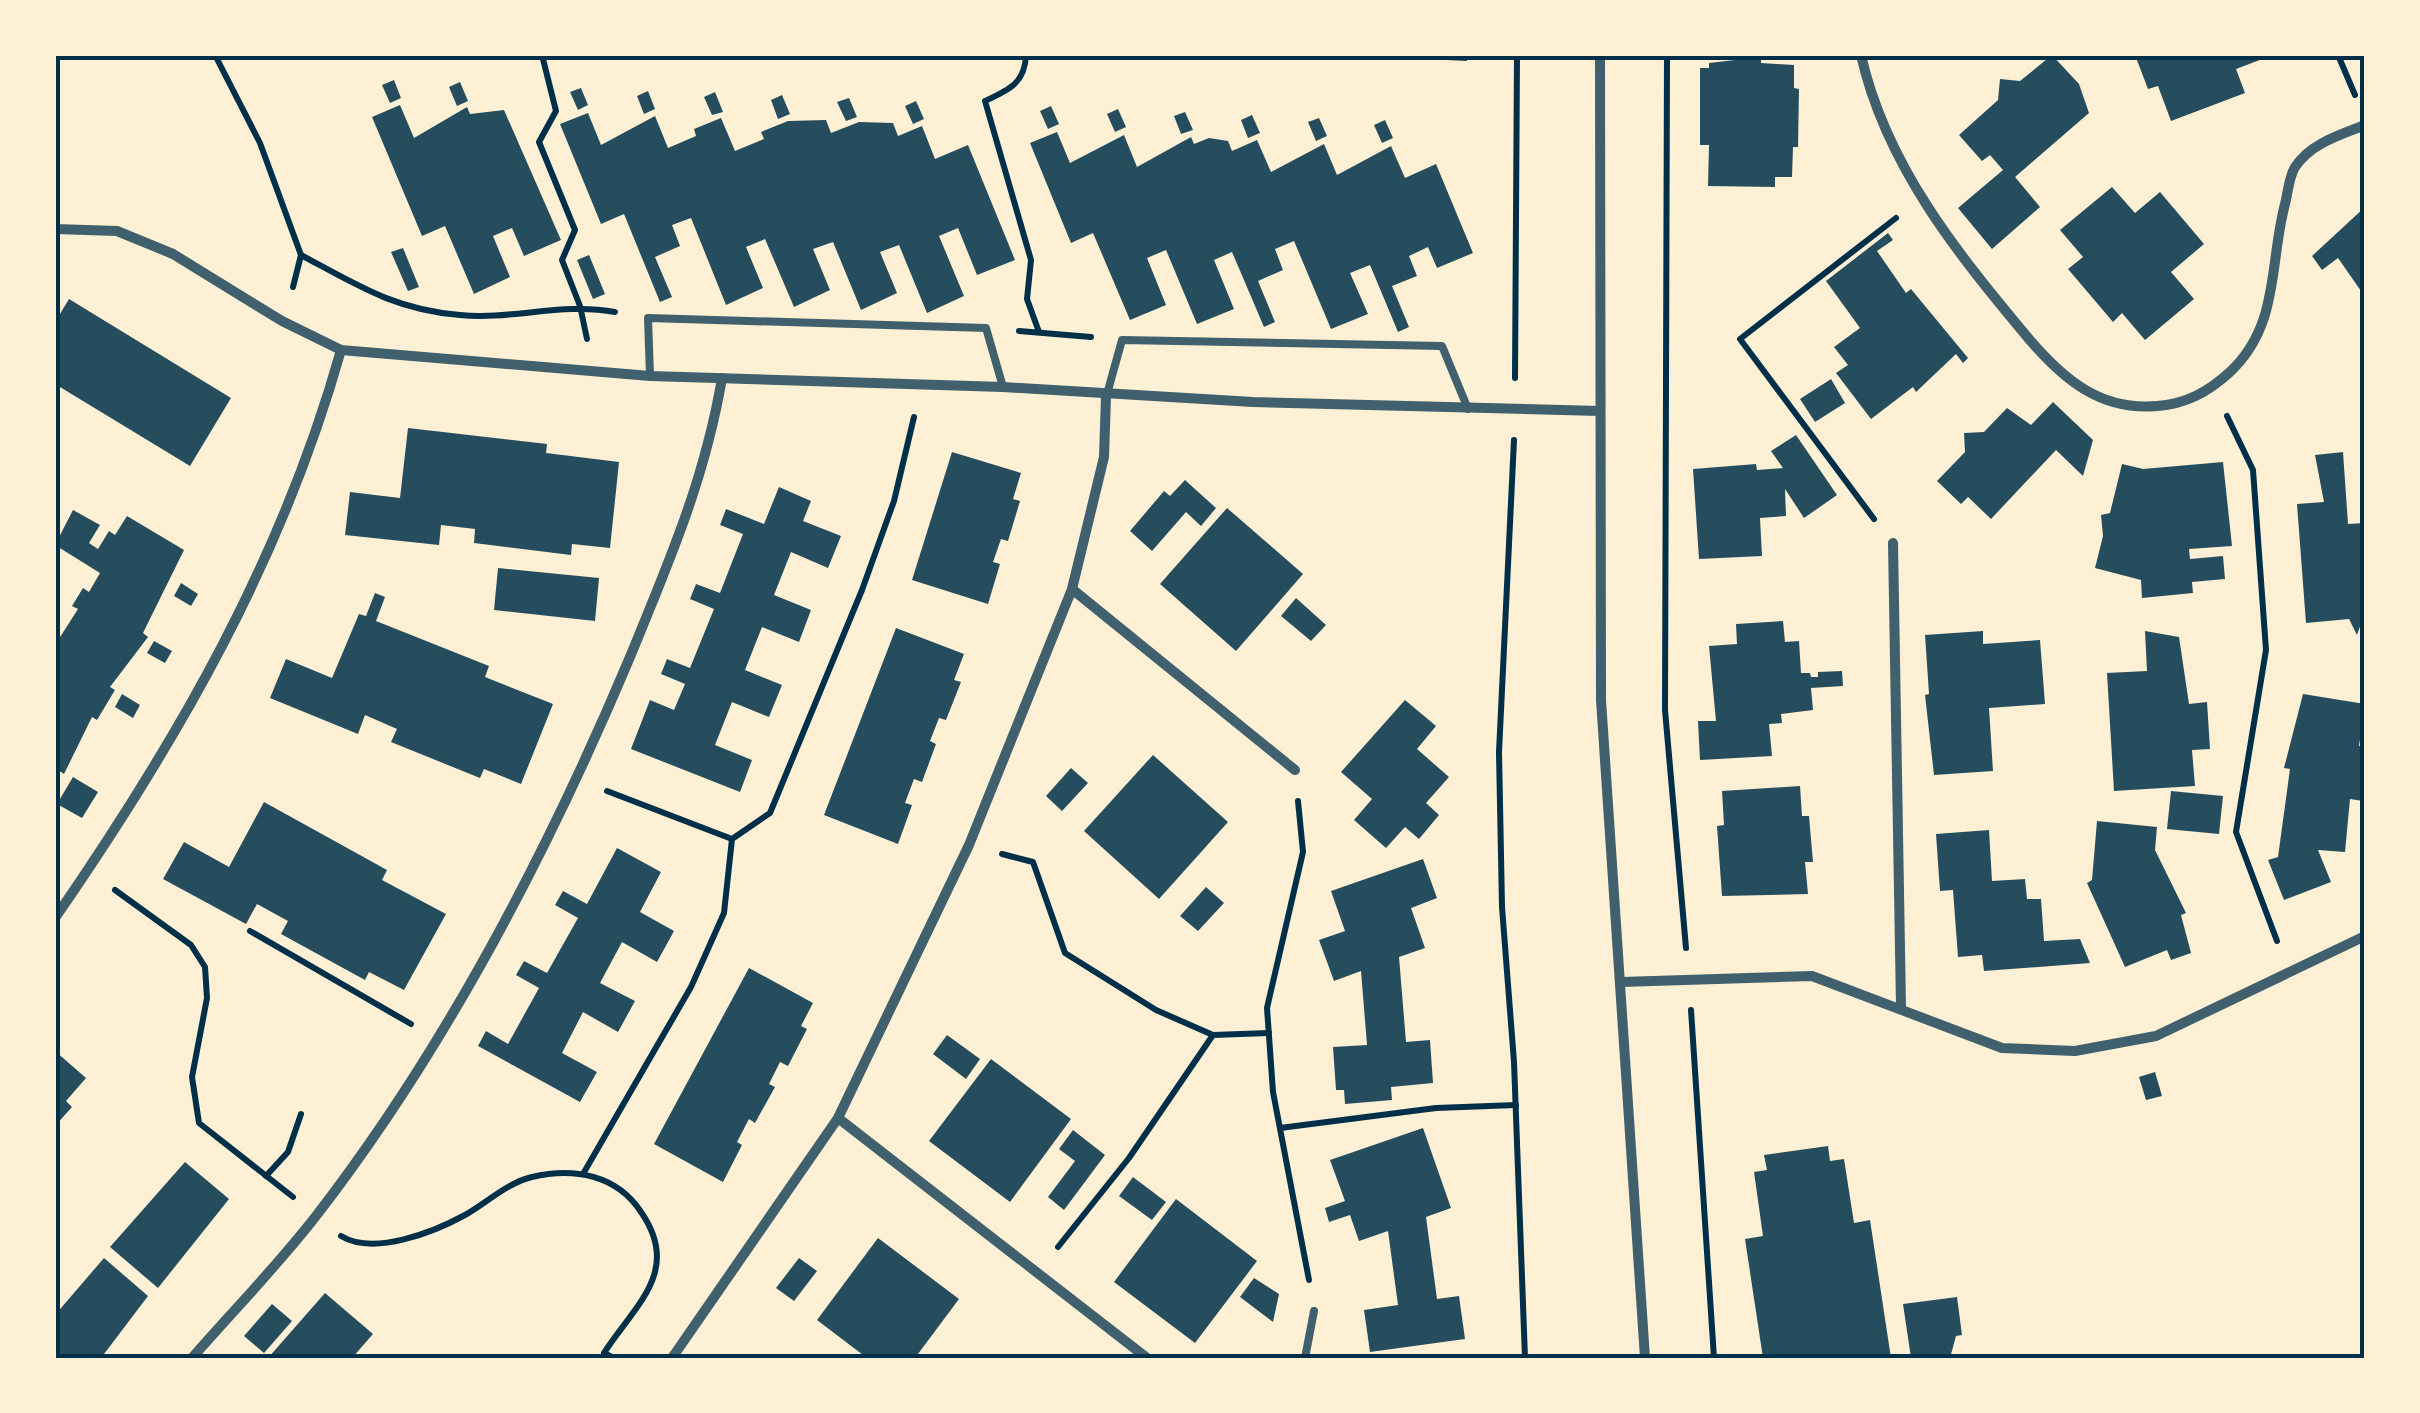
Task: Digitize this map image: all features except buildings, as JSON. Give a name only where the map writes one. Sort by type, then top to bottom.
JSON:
[{"type":"street","points":[[1600,55],[1601,700],[1645,1358]]},
{"type":"street","points":[[1861,55],[1886,131],[1922,200],[1961,258],[2056,371],[2089,394],[2134,408],[2178,404],[2213,387],[2248,355],[2269,314],[2282,216],[2294,169],[2316,145],[2365,124]]},
{"type":"street","points":[[55,229],[118,231],[160,248],[282,321],[341,350],[650,376],[1002,387],[1106,396],[1600,411]]},
{"type":"street","points":[[55,918],[143,790],[235,625],[309,459],[341,350]]},
{"type":"street","points":[[192,1358],[316,1215],[414,1070],[508,919],[578,779],[694,504],[722,378]]},
{"type":"street","points":[[672,1358],[838,1118],[968,845],[1072,589],[1104,457],[1106,396]]},
{"type":"street","points":[[1892,543],[1901,1007]]},
{"type":"street","points":[[1072,589],[1295,770]]},
{"type":"street","points":[[1622,982],[1812,976],[2002,1048],[2075,1051],[2156,1036],[2365,936]]},
{"type":"street","points":[[838,1118],[1147,1358]]},
{"type":"lane","points":[[650,376],[648,318],[986,328],[1002,387]]},
{"type":"lane","points":[[1106,396],[1122,340],[1442,346],[1468,409]]},
{"type":"lane","points":[[1305,1358],[1314,1312]]},
{"type":"path","points":[[215,55],[260,143],[301,255],[282,321]]},
{"type":"path","points":[[542,55],[556,111],[540,142],[575,230],[562,260],[580,306],[593,372]]},
{"type":"path","points":[[1026,55],[1025,73],[1011,89],[985,101],[1031,260],[1027,299],[1039,332]]},
{"type":"path","points":[[1517,55],[1515,411],[1499,752],[1502,906],[1516,1105],[1525,1358]]},
{"type":"path","points":[[1667,55],[1665,710],[1714,1358]]},
{"type":"path","points":[[2338,55],[2358,104]]},
{"type":"path","points":[[1892,543],[1740,338],[1899,216]]},
{"type":"path","points":[[301,255],[389,304],[462,316],[580,306],[648,318]]},
{"type":"path","points":[[986,328],[1122,340]]},
{"type":"path","points":[[2213,387],[2253,470],[2266,650],[2236,832],[2288,970]]},
{"type":"path","points":[[584,1174],[691,987],[718,928],[724,912],[732,840],[770,813],[862,590],[894,501],[914,416]]},
{"type":"path","points":[[1295,770],[1303,852],[1268,1008],[1280,1128],[1314,1312]]},
{"type":"path","points":[[578,779],[663,816],[732,840]]},
{"type":"path","points":[[968,845],[1033,862],[1065,953],[1156,1010],[1213,1035],[1269,1033]]},
{"type":"path","points":[[125,896],[190,945],[205,968],[208,998],[192,1077],[199,1123],[298,1201]]},
{"type":"path","points":[[250,930],[416,1027]]},
{"type":"path","points":[[1038,1272],[1130,1158],[1213,1035]]},
{"type":"path","points":[[1280,1128],[1436,1108],[1516,1105]]},
{"type":"path","points":[[266,1176],[288,1152],[301,1114]]},
{"type":"path","points":[[338,1234],[352,1242],[376,1243],[423,1233],[462,1217],[530,1177],[584,1174],[610,1180],[636,1203],[652,1228],[658,1262],[648,1297],[604,1353],[614,1358]]}]
